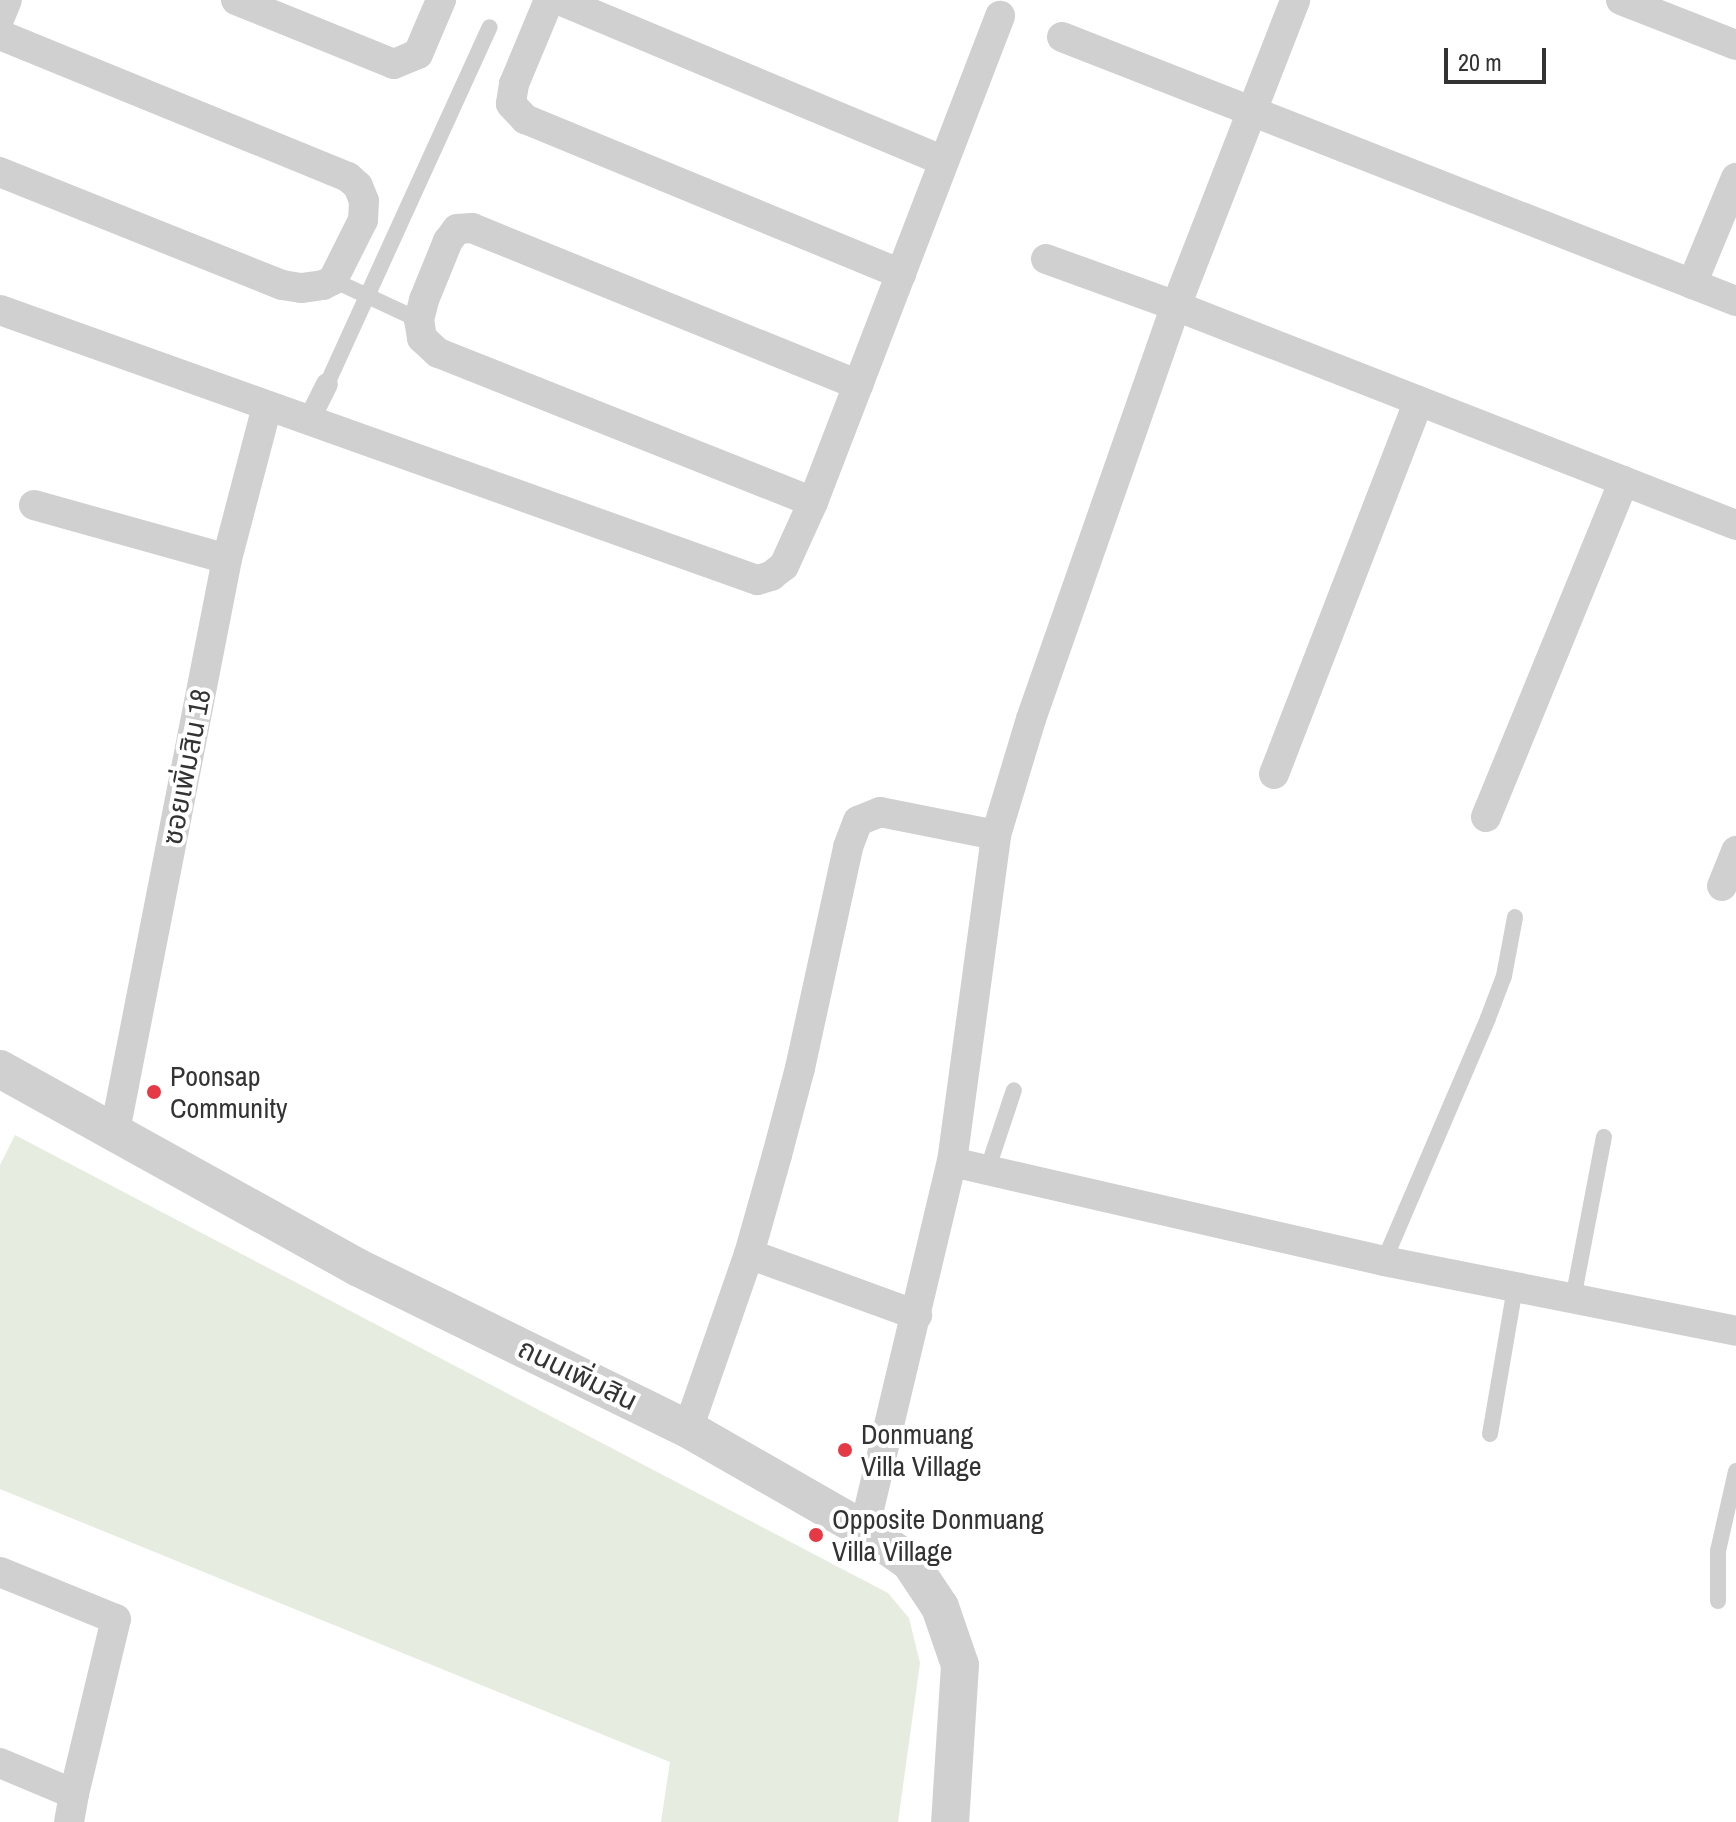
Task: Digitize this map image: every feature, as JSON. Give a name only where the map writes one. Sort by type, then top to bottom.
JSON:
[{"type":"street","points":[[0,17],[7,0]]},
{"type":"street","points":[[236,0],[394,64],[418,54],[441,0]]},
{"type":"street","points":[[549,0],[514,84],[511,104],[525,119],[901,274]]},
{"type":"street","points":[[559,0],[944,161]]},
{"type":"street","points":[[864,1530],[952,1162],[996,835],[1031,719],[1176,306],[1249,111],[1295,0]]},
{"type":"street","points":[[1621,0],[1736,45]]},
{"type":"street","points":[[0,310],[757,580],[771,576],[784,566],[813,502],[1000,16]]},
{"type":"street","points":[[0,35],[348,177],[358,186],[364,201],[363,220],[333,280],[323,285],[301,288],[282,285],[0,172]]},
{"type":"street","points":[[1062,37],[1736,301]]},
{"type":"street","points":[[1692,284],[1736,178]]},
{"type":"street","points":[[813,502],[438,353],[422,338],[419,320],[448,241],[457,229],[472,228],[858,385]]},
{"type":"street","points":[[1046,259],[1176,306],[1736,525]]},
{"type":"street","points":[[309,420],[327,384]]},
{"type":"street","points":[[1274,774],[1419,401]]},
{"type":"street","name":"ซอยเพิ่มสิน 18","points":[[115,1131],[227,559],[267,406]]},
{"type":"street","points":[[1486,817],[1624,481]]},
{"type":"street","points":[[34,505],[227,559]]},
{"type":"street","points":[[688,1429],[749,1254],[800,1068],[848,847],[858,821],[880,812],[996,835]]},
{"type":"street","points":[[1722,886],[1736,851]]},
{"type":"street","name":"ถนนเพิ่มสิน","points":[[0,1069],[359,1268],[688,1429],[864,1530],[910,1562],[940,1607],[960,1665],[959,1728],[950,1822]]},
{"type":"street","points":[[952,1162],[1384,1261],[1736,1331]]},
{"type":"street","points":[[749,1254],[917,1315]]},
{"type":"street","points":[[0,1572],[116,1619],[71,1808],[0,1763]]},
{"type":"lane","points":[[327,384],[490,27]]},
{"type":"lane","points":[[333,280],[419,320]]},
{"type":"lane","points":[[1384,1261],[1504,976],[1515,917]]},
{"type":"lane","points":[[987,1171],[1014,1090]]},
{"type":"lane","points":[[1573,1299],[1604,1137]]},
{"type":"lane","points":[[1490,1434],[1515,1287]]},
{"type":"lane","points":[[1718,1601],[1718,1551],[1736,1471]]},
{"type":"shaded area","points":[[15,1135],[888,1593],[909,1618],[920,1663],[898,1822],[661,1822],[670,1762],[0,1489],[0,1165]]},
{"type":"place","name":"Poonsap Community","points":[[154,1092]]},
{"type":"place","name":"Donmuang Villa Village","points":[[845,1450]]},
{"type":"place","name":"Opposite Donmuang Villa Village","points":[[816,1535]]}]
